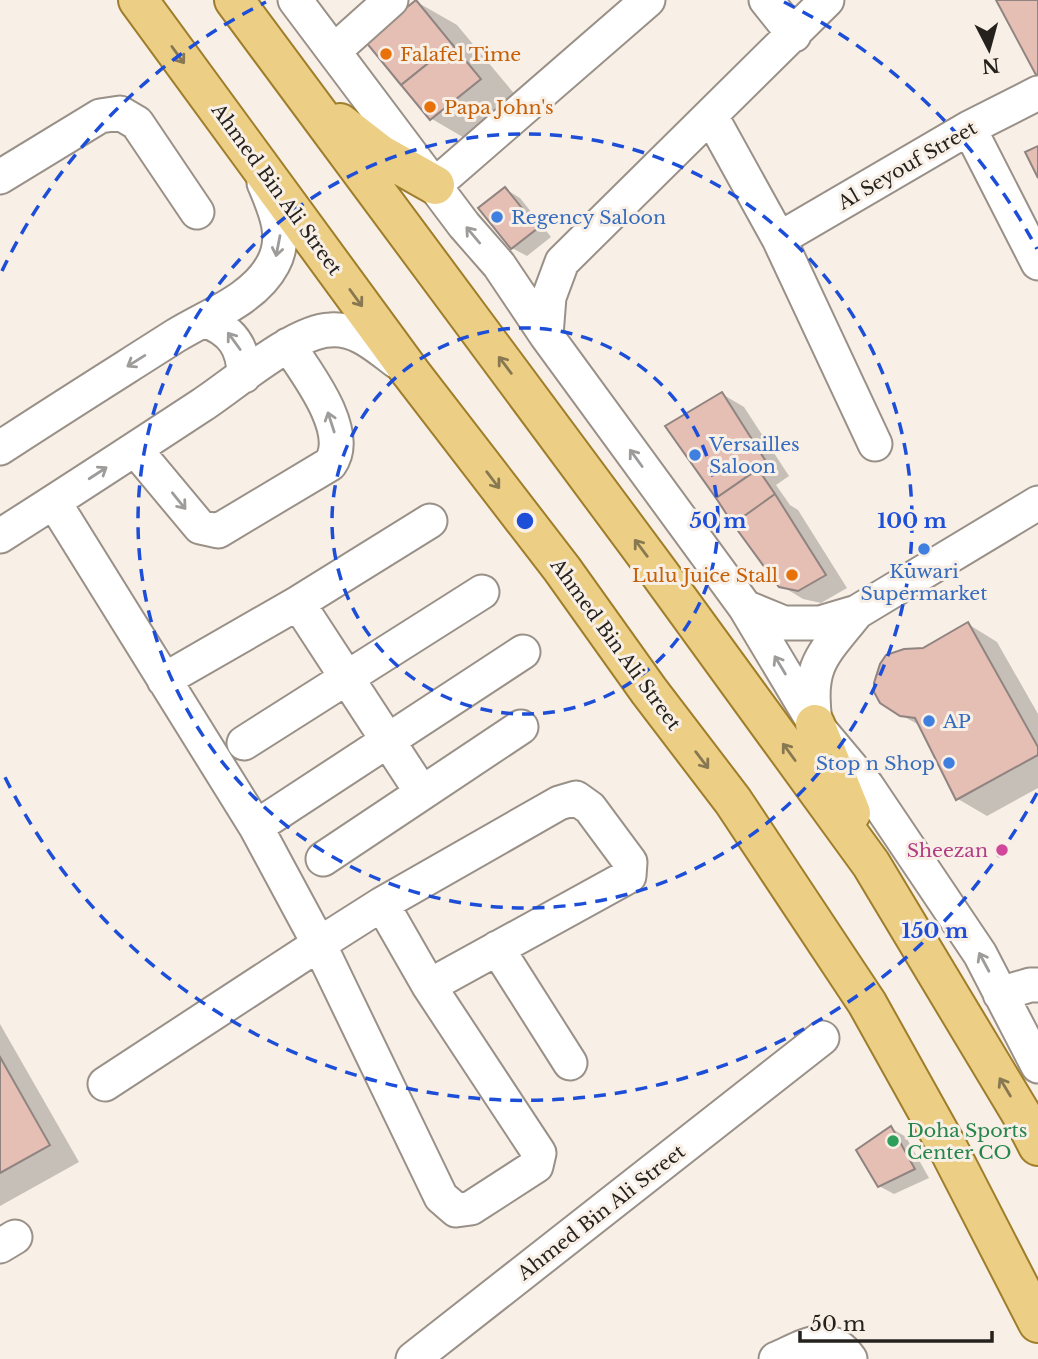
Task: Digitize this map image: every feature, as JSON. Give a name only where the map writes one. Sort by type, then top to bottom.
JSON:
[{"type":"main road","name":"Ahmed Bin Ali Street","points":[[138,0],[411,373],[562,569],[649,691],[733,801],[867,1003],[949,1150],[1038,1323]]},
{"type":"main road","points":[[234,0],[660,574],[871,864],[1038,1146]]},
{"type":"main road","points":[[302,93],[380,154],[435,185]]},
{"type":"main road","points":[[815,724],[871,864]]},
{"type":"street","points":[[295,0],[499,265],[546,335],[745,607],[815,724],[890,817],[980,954],[1038,1066]]},
{"type":"street","points":[[334,51],[391,0]]},
{"type":"street","points":[[435,185],[648,0]]},
{"type":"street","points":[[766,0],[794,35]]},
{"type":"street","points":[[499,265],[514,270],[531,271],[562,262],[827,0]]},
{"type":"street","name":"Al Seyouf Street","points":[[779,239],[969,128],[1038,93]]},
{"type":"street","points":[[0,177],[100,116],[120,113],[138,123],[197,212]]},
{"type":"street","points":[[711,116],[779,239],[875,444]]},
{"type":"street","points":[[969,128],[1038,263]]},
{"type":"street","points":[[0,448],[245,295],[273,265],[280,235],[276,214],[254,158]]},
{"type":"street","points":[[546,335],[549,297],[562,262]]},
{"type":"street","points":[[204,320],[219,325],[231,334],[242,354],[244,376]]},
{"type":"street","points":[[0,536],[135,449],[288,345],[314,332],[332,329],[366,338],[411,373]]},
{"type":"street","points":[[135,449],[200,527],[218,531],[330,464],[337,447],[333,424],[316,385],[288,345]]},
{"type":"street","points":[[54,502],[256,827],[318,944],[441,1196],[456,1210],[471,1208],[536,1166],[539,1153],[429,986],[382,904]]},
{"type":"street","points":[[745,607],[784,623],[820,623],[857,612],[1038,503]]},
{"type":"street","points":[[164,680],[298,603],[430,521]]},
{"type":"street","points":[[244,743],[482,592]]},
{"type":"street","points":[[298,603],[422,793]]},
{"type":"street","points":[[815,724],[811,695],[814,673],[824,654],[857,612]]},
{"type":"street","points":[[256,827],[523,652]]},
{"type":"street","points":[[323,859],[521,727]]},
{"type":"street","points":[[105,1084],[382,904],[559,803],[576,798],[590,808],[630,862],[629,876],[429,986]]},
{"type":"street","points":[[497,948],[570,1063]]},
{"type":"street","points":[[1000,993],[1038,985]]},
{"type":"street","name":"Ahmed Bin Ali Street","points":[[414,1359],[822,1038]]},
{"type":"street","points":[[776,1359],[813,1343],[830,1342],[843,1349],[850,1359]]},
{"type":"building","points":[[416,0],[452,44],[401,85],[365,41]]},
{"type":"building","points":[[996,0],[1038,0],[1038,74],[1036,75]]},
{"type":"building","points":[[452,44],[481,79],[430,120],[401,85]]},
{"type":"building","points":[[1038,146],[1038,178],[1025,152]]},
{"type":"building","points":[[505,187],[538,228],[511,249],[478,208]]},
{"type":"building","points":[[722,392],[767,463],[716,498],[665,426]]},
{"type":"building","points":[[758,469],[775,494],[733,524],[716,498]]},
{"type":"building","points":[[775,494],[826,575],[798,591],[779,587],[733,524]]},
{"type":"building","points":[[968,622],[1038,747],[1038,755],[956,800],[915,718],[900,716],[880,703],[874,692],[874,683],[886,655],[904,649],[923,648]]},
{"type":"building","points":[[0,1057],[50,1145],[0,1173]]},
{"type":"building","points":[[891,1126],[915,1169],[878,1187],[856,1150]]},
{"type":"place","name":"Falafel Time","points":[[386,54]]},
{"type":"place","name":"Papa John's","points":[[430,107]]},
{"type":"place","name":"Regency Saloon","points":[[497,217]]},
{"type":"place","name":"Versailles Saloon","points":[[695,455]]},
{"type":"place","name":"Kuwari Supermarket","points":[[924,549]]},
{"type":"place","name":"Lulu Juice Stall","points":[[792,575]]},
{"type":"place","name":"AP","points":[[929,721]]},
{"type":"place","name":"Stop n Shop","points":[[949,763]]},
{"type":"place","name":"Sheezan","points":[[1002,850]]},
{"type":"place","name":"Doha Sports Center CO","points":[[893,1141]]}]
